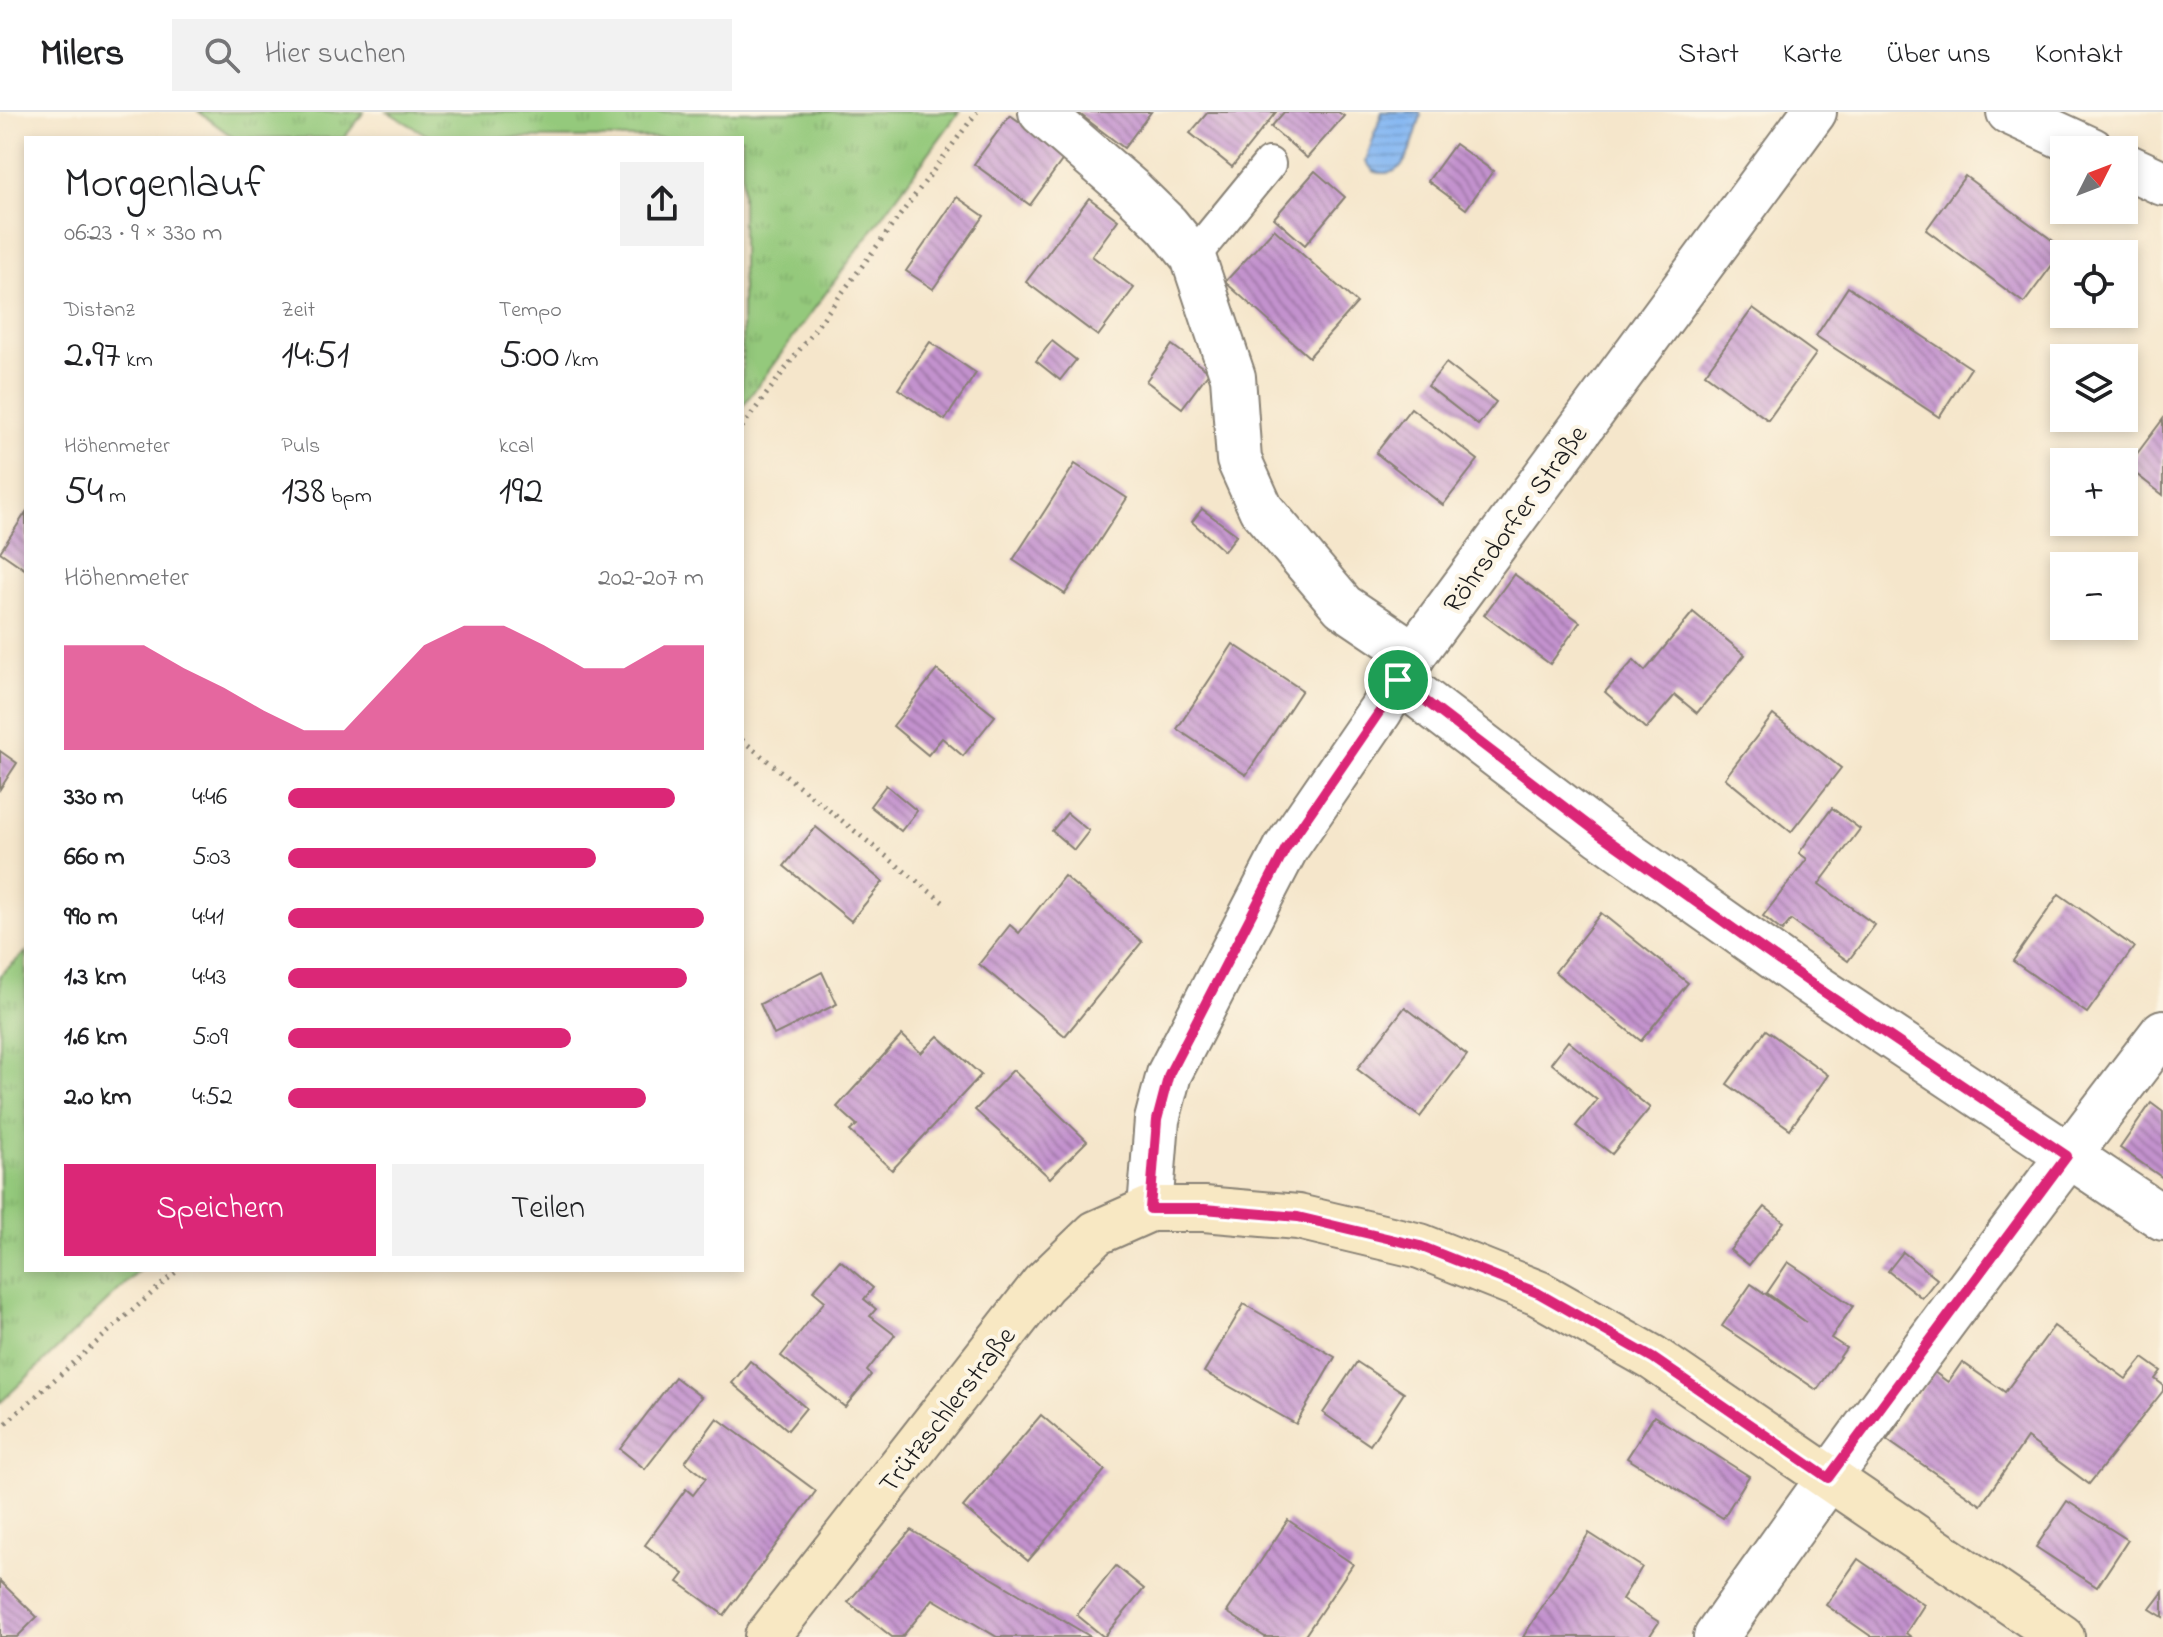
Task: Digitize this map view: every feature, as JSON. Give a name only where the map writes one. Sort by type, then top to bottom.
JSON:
[{"type":"street","points":[[1041,112],[1131,190],[1167,225],[1193,257],[1233,377],[1239,460],[1261,509],[1343,606],[1406,667],[1601,835],[1809,982],[2163,1218]]},
{"type":"street","name":"Röhrsdorfer Straße","points":[[1150,1209],[1157,1120],[1169,1074],[1286,848],[1380,711],[1406,667],[1814,112]]},
{"type":"street","points":[[2009,112],[2061,136]]},
{"type":"street","points":[[2138,171],[2163,183]]},
{"type":"street","points":[[1716,1637],[1828,1478],[2163,1032]]},
{"type":"street","points":[[1150,1209],[1204,1209],[1298,1217],[1420,1246],[1538,1293],[1653,1358],[2062,1637]]},
{"type":"street","name":"Trützschlerstraße","points":[[767,1637],[1043,1284],[1096,1233],[1150,1209]]},
{"type":"lane","points":[[1193,257],[1269,164]]},
{"type":"path","points":[[744,424],[977,112]]},
{"type":"path","points":[[744,742],[944,903]]},
{"type":"path","points":[[0,1428],[176,1272]]},
{"type":"green space","points":[[199,112],[364,112],[346,136],[231,136]]},
{"type":"green space","points":[[388,112],[959,112],[744,404],[744,136],[429,136]]},
{"type":"green space","points":[[24,954],[24,1272],[138,1272],[0,1403],[0,975]]},
{"type":"water","points":[[1382,112],[1420,112],[1421,116],[1407,158],[1394,171],[1385,173],[1373,171],[1366,161]]},
{"type":"building","points":[[1077,112],[1151,112],[1124,148]]},
{"type":"building","points":[[1208,112],[1276,112],[1232,167],[1190,133]]},
{"type":"building","points":[[1284,112],[1338,112],[1344,116],[1307,158],[1271,127]]},
{"type":"building","points":[[1010,115],[1066,155],[1030,205],[974,164]]},
{"type":"building","points":[[1455,144],[1493,171],[1466,209],[1428,181]]},
{"type":"building","points":[[1315,171],[1345,197],[1305,245],[1274,218]]},
{"type":"building","points":[[1965,176],[2052,240],[2050,268],[2024,303],[1926,230]]},
{"type":"building","points":[[957,197],[984,216],[933,289],[906,271]]},
{"type":"building","points":[[1089,198],[1118,220],[1092,256],[1134,288],[1098,336],[1026,282]]},
{"type":"building","points":[[1274,229],[1357,303],[1309,357],[1225,282]]},
{"type":"building","points":[[1848,287],[1971,368],[1939,417],[1816,336]]},
{"type":"building","points":[[1753,308],[1816,354],[1768,420],[1705,374]]},
{"type":"building","points":[[1052,341],[1076,360],[1060,380],[1036,361]]},
{"type":"building","points":[[930,342],[976,373],[945,420],[898,389]]},
{"type":"building","points":[[1172,345],[1209,372],[1182,408],[1146,381]]},
{"type":"building","points":[[1446,363],[1496,402],[1478,425],[1428,386]]},
{"type":"building","points":[[1411,408],[1478,460],[1443,505],[1376,453]]},
{"type":"building","points":[[2163,419],[2163,495],[2138,476],[2138,452]]},
{"type":"building","points":[[1075,464],[1127,498],[1065,594],[1013,560]]},
{"type":"building","points":[[1202,509],[1237,535],[1224,551],[1192,522]]},
{"type":"building","points":[[24,515],[24,569],[0,552]]},
{"type":"building","points":[[1514,574],[1580,622],[1550,664],[1484,615]]},
{"type":"building","points":[[1693,612],[1745,655],[1697,713],[1675,695],[1646,729],[1605,692],[1634,660],[1645,671]]},
{"type":"building","points":[[1233,644],[1302,690],[1246,775],[1177,729]]},
{"type":"building","points":[[937,670],[995,716],[963,756],[942,738],[928,755],[893,726]]},
{"type":"building","points":[[1773,715],[1841,768],[1791,832],[1725,778]]},
{"type":"building","points":[[0,751],[17,763],[0,789]]},
{"type":"building","points":[[886,785],[917,811],[901,831],[870,806]]},
{"type":"building","points":[[1832,808],[1860,829],[1819,884],[1875,925],[1848,961],[1791,920],[1782,931],[1763,916],[1807,859],[1799,853]]},
{"type":"building","points":[[1067,813],[1089,831],[1074,850],[1052,831]]},
{"type":"building","points":[[816,827],[883,882],[851,921],[784,866]]},
{"type":"building","points":[[1064,876],[1142,942],[1065,1036],[979,964],[1010,925],[1019,933]]},
{"type":"building","points":[[2059,894],[2134,947],[2087,1013],[2013,961]]},
{"type":"building","points":[[1601,913],[1688,983],[1641,1041],[1555,972]]},
{"type":"building","points":[[822,972],[837,1004],[774,1035],[760,1004]]},
{"type":"building","points":[[1405,1007],[1467,1055],[1420,1117],[1357,1069]]},
{"type":"building","points":[[1766,1030],[1828,1075],[1790,1129],[1727,1084]]},
{"type":"building","points":[[902,1035],[921,1053],[938,1036],[981,1075],[892,1170],[850,1131],[857,1125],[837,1107]]},
{"type":"building","points":[[1568,1041],[1650,1108],[1612,1154],[1576,1126],[1597,1100],[1551,1063]]},
{"type":"building","points":[[1013,1070],[1087,1141],[1050,1178],[975,1110]]},
{"type":"building","points":[[2151,1103],[2163,1112],[2163,1178],[2120,1148]]},
{"type":"building","points":[[1765,1207],[1784,1222],[1749,1265],[1730,1250]]},
{"type":"building","points":[[1903,1252],[1937,1279],[1922,1298],[1888,1271]]},
{"type":"building","points":[[840,1260],[873,1288],[864,1299],[876,1309],[870,1316],[895,1335],[867,1371],[871,1375],[845,1407],[781,1356],[825,1301],[813,1291]]},
{"type":"building","points":[[1788,1262],[1853,1306],[1831,1338],[1846,1348],[1817,1390],[1722,1326],[1751,1284],[1806,1322],[1767,1293]]},
{"type":"building","points":[[1244,1304],[1335,1357],[1296,1424],[1204,1372]]},
{"type":"building","points":[[2054,1326],[2126,1379],[2143,1358],[2161,1371],[2155,1379],[2163,1385],[2163,1391],[2089,1484],[2027,1438],[1981,1505],[1887,1440],[1934,1372],[1948,1382],[1962,1362],[2005,1392]]},
{"type":"building","points":[[750,1361],[806,1408],[788,1430],[732,1383]]},
{"type":"building","points":[[1357,1362],[1404,1393],[1370,1445],[1323,1413]]},
{"type":"building","points":[[675,1377],[701,1397],[645,1469],[620,1449]]},
{"type":"building","points":[[1041,1415],[1105,1470],[1028,1561],[963,1507]]},
{"type":"building","points":[[1654,1416],[1749,1476],[1723,1518],[1627,1458]]},
{"type":"building","points":[[717,1418],[816,1491],[724,1615],[678,1582],[684,1574],[645,1545],[686,1489],[693,1495],[706,1478],[685,1462]]},
{"type":"building","points":[[2067,1501],[2128,1540],[2097,1587],[2036,1547]]},
{"type":"building","points":[[1288,1520],[1353,1564],[1304,1637],[1265,1637],[1227,1612]]},
{"type":"building","points":[[911,1530],[1091,1637],[997,1637],[933,1599],[902,1637],[892,1637],[848,1602]]},
{"type":"building","points":[[1589,1533],[1642,1567],[1622,1599],[1659,1622],[1649,1637],[1523,1637]]},
{"type":"building","points":[[1858,1559],[1924,1605],[1906,1633],[1911,1637],[1872,1637],[1826,1605]]},
{"type":"building","points":[[1116,1566],[1144,1589],[1104,1637],[1077,1615]]},
{"type":"building","points":[[0,1581],[37,1617],[17,1637],[0,1637]]},
{"type":"building","points":[[2163,1592],[2163,1617],[2150,1609]]},
{"type":"route","points":[[1398,680],[1601,835],[1809,982],[2067,1156],[1828,1478],[1653,1358],[1538,1293],[1420,1246],[1298,1217],[1204,1209],[1150,1209],[1157,1120],[1169,1074],[1286,848],[1398,680]]}]
